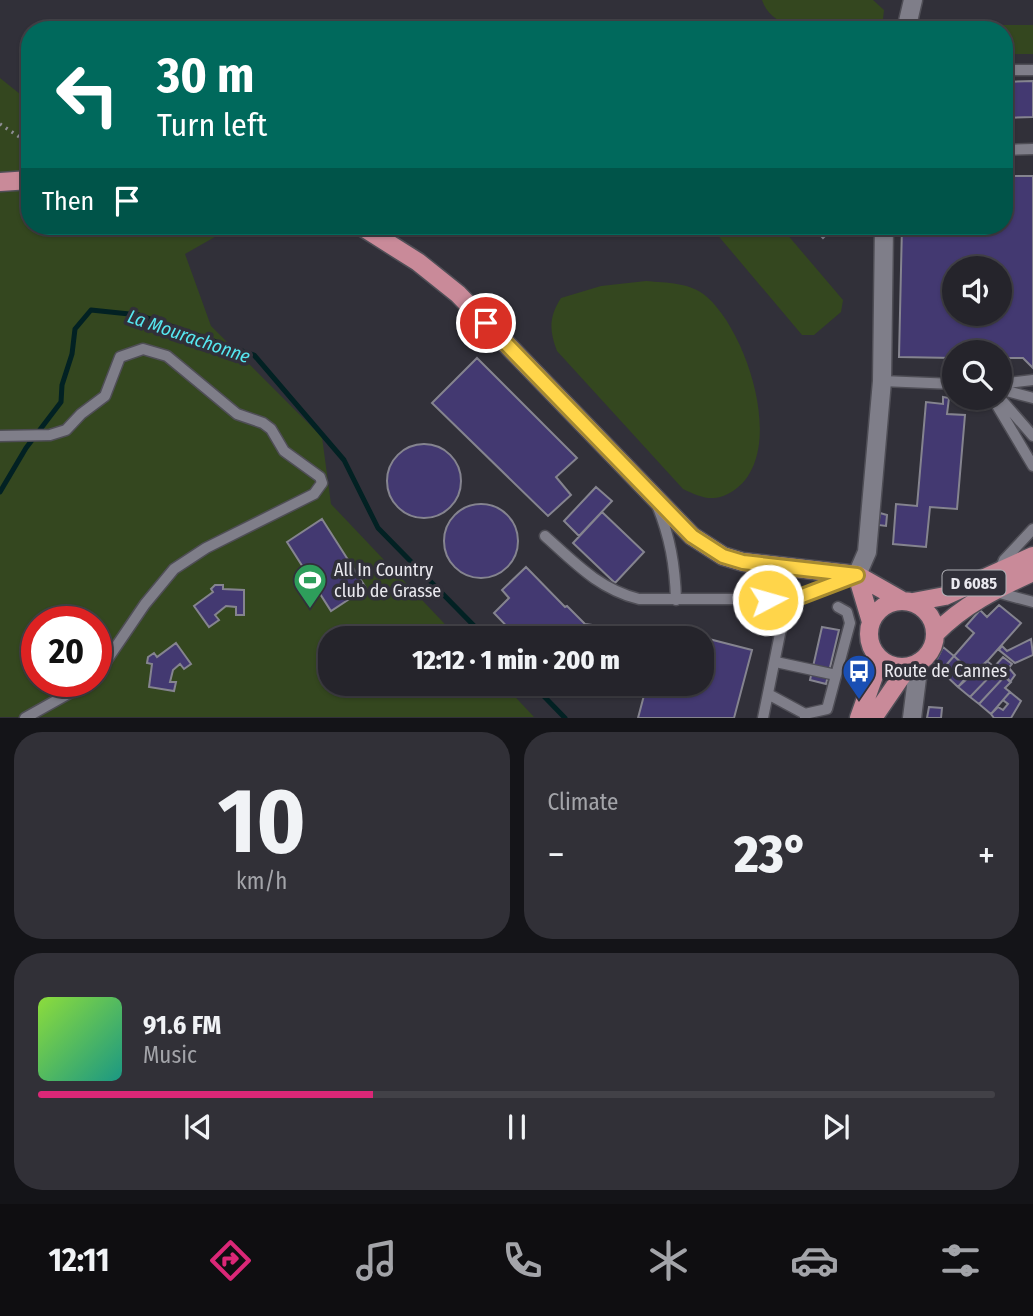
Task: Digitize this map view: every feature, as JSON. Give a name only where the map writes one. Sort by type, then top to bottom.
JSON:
[{"type":"main road","points":[[0,183],[21,181]]},
{"type":"main road","points":[[375,235],[418,262],[458,294],[692,536],[723,556],[743,562],[857,575],[925,610],[933,623],[933,646],[914,665],[873,718]]},
{"type":"main road","name":"D 6085","points":[[907,601],[945,596],[1033,556]]},
{"type":"main road","name":"D 6085","points":[[935,634],[955,614],[992,591],[1033,572]]},
{"type":"main road","points":[[857,575],[871,622],[869,640],[880,659],[892,666],[914,665]]},
{"type":"main road","points":[[871,622],[880,608],[907,601]]},
{"type":"main road","points":[[859,718],[880,659]]},
{"type":"street","points":[[908,21],[913,0]]},
{"type":"street","points":[[857,575],[867,552],[882,381],[884,235]]},
{"type":"street","points":[[912,718],[914,665]]},
{"type":"lane","points":[[1013,70],[1033,69]]},
{"type":"lane","points":[[1013,150],[1033,149]]},
{"type":"lane","points":[[0,436],[13,438],[50,435],[66,430],[81,414],[105,396],[120,357],[130,351],[153,351],[184,368],[237,414],[263,423],[271,429],[284,451],[316,471],[322,483],[314,494],[206,548],[174,569],[112,652]]},
{"type":"lane","points":[[1012,384],[1033,380]]},
{"type":"lane","points":[[882,381],[942,384]]},
{"type":"lane","points":[[1012,391],[1033,398]]},
{"type":"lane","points":[[1000,410],[1033,466]]},
{"type":"lane","points":[[1010,410],[1033,436]]},
{"type":"lane","points":[[654,497],[668,533],[676,565],[676,600]]},
{"type":"lane","points":[[998,572],[1004,560],[1033,529]]},
{"type":"lane","points":[[545,536],[593,580],[618,594],[639,599],[787,599],[857,575]]},
{"type":"lane","points":[[992,591],[1033,602]]},
{"type":"lane","points":[[763,718],[787,599]]},
{"type":"lane","points":[[768,694],[805,716],[827,709],[850,624],[846,612],[838,607]]},
{"type":"lane","points":[[776,663],[836,675]]},
{"type":"lane","points":[[25,718],[62,697]]},
{"type":"path","points":[[0,124],[21,138]]},
{"type":"green space","points":[[762,0],[873,0],[884,10],[882,21],[780,21],[769,13]]},
{"type":"green space","points":[[1013,25],[1033,25],[1033,54],[1013,54]]},
{"type":"green space","points":[[0,78],[21,95],[21,235],[218,235],[185,254],[211,326],[322,437],[331,504],[447,626],[318,626],[318,696],[514,696],[534,717],[0,717]]},
{"type":"green space","points":[[718,235],[788,235],[843,300],[841,312],[814,335],[802,335]]},
{"type":"green space","points":[[646,281],[686,286],[707,297],[722,314],[736,337],[748,365],[760,423],[758,451],[749,474],[726,495],[702,497],[683,489],[557,351],[554,343],[552,318],[561,298],[601,286]]},
{"type":"building","points":[[1033,81],[1033,117],[1013,118],[1013,82]]},
{"type":"building","points":[[1013,176],[1033,176],[1033,368],[1023,358],[1012,358],[1012,340],[942,340],[942,358],[899,357],[902,235],[1013,235]]},
{"type":"building","points":[[477,358],[577,458],[556,477],[571,495],[548,516],[432,403]]},
{"type":"building","points":[[926,402],[942,404],[942,410],[948,410],[947,414],[965,415],[957,509],[930,507],[926,547],[893,544],[896,504],[917,506]]},
{"type":"building","points":[[424,444],[438,447],[450,455],[458,467],[461,481],[458,495],[450,507],[438,515],[424,518],[410,515],[398,507],[390,495],[387,481],[390,467],[398,455],[410,447]]},
{"type":"building","points":[[596,487],[612,501],[579,536],[564,521]]},
{"type":"building","points":[[481,504],[495,507],[507,515],[515,527],[518,541],[515,555],[507,567],[495,575],[481,578],[467,575],[455,567],[447,555],[444,541],[447,527],[455,515],[467,507]]},
{"type":"building","points":[[602,512],[644,552],[615,583],[573,543]]},
{"type":"building","points":[[880,513],[887,515],[886,526],[878,525]]},
{"type":"building","points":[[322,519],[366,588],[331,611],[287,542]]},
{"type":"building","points":[[526,567],[565,607],[585,624],[592,626],[506,626],[494,613],[509,598],[502,590]]},
{"type":"building","points":[[215,585],[223,585],[223,589],[244,590],[244,615],[236,615],[236,607],[226,606],[215,615],[219,620],[209,627],[194,606],[213,592],[211,589]]},
{"type":"building","points":[[999,605],[1021,623],[975,675],[954,656],[974,633],[966,626],[980,610],[987,617]]},
{"type":"building","points":[[822,627],[839,630],[826,684],[810,680]]},
{"type":"building","points":[[1031,639],[1033,655],[1015,663],[999,650],[1002,646],[1007,651]]},
{"type":"building","points":[[714,640],[752,650],[734,718],[638,718],[644,696],[714,696]]},
{"type":"building","points":[[176,643],[191,664],[184,669],[180,664],[173,670],[170,682],[176,682],[174,691],[149,687],[152,664],[147,663],[148,657],[154,653],[157,657]]},
{"type":"building","points":[[943,647],[954,656],[941,671],[934,665]]},
{"type":"building","points":[[954,656],[971,672],[958,687],[941,671]]},
{"type":"building","points":[[1003,657],[1012,664],[1003,675],[994,667]]},
{"type":"building","points":[[987,661],[997,669],[970,697],[958,687]]},
{"type":"building","points":[[1009,668],[1015,675],[1010,682],[1003,675]]},
{"type":"building","points":[[997,669],[1005,676],[979,704],[970,697]]},
{"type":"building","points":[[1005,676],[1011,682],[1005,688],[1010,692],[991,714],[979,704]]},
{"type":"building","points":[[1010,692],[1021,701],[1011,718],[994,718],[991,714],[998,707],[1003,710],[1008,704],[1003,700]]},
{"type":"building","points":[[929,707],[942,708],[941,718],[927,718]]},
{"type":"waterway","name":"La Mourachonne","points":[[0,492],[26,448],[61,402],[62,385],[72,354],[75,329],[91,310],[139,315],[254,355],[344,460],[378,528],[474,626]]},
{"type":"waterway","name":"La Mourachonne","points":[[544,696],[565,718]]},
{"type":"place","name":"All In Country club de Grasse","points":[[310,610]]},
{"type":"place","name":"Route de Cannes","points":[[859,701]]},
{"type":"route","points":[[486,323],[692,536],[723,556],[743,562],[857,575],[802,596],[768,600]]}]
